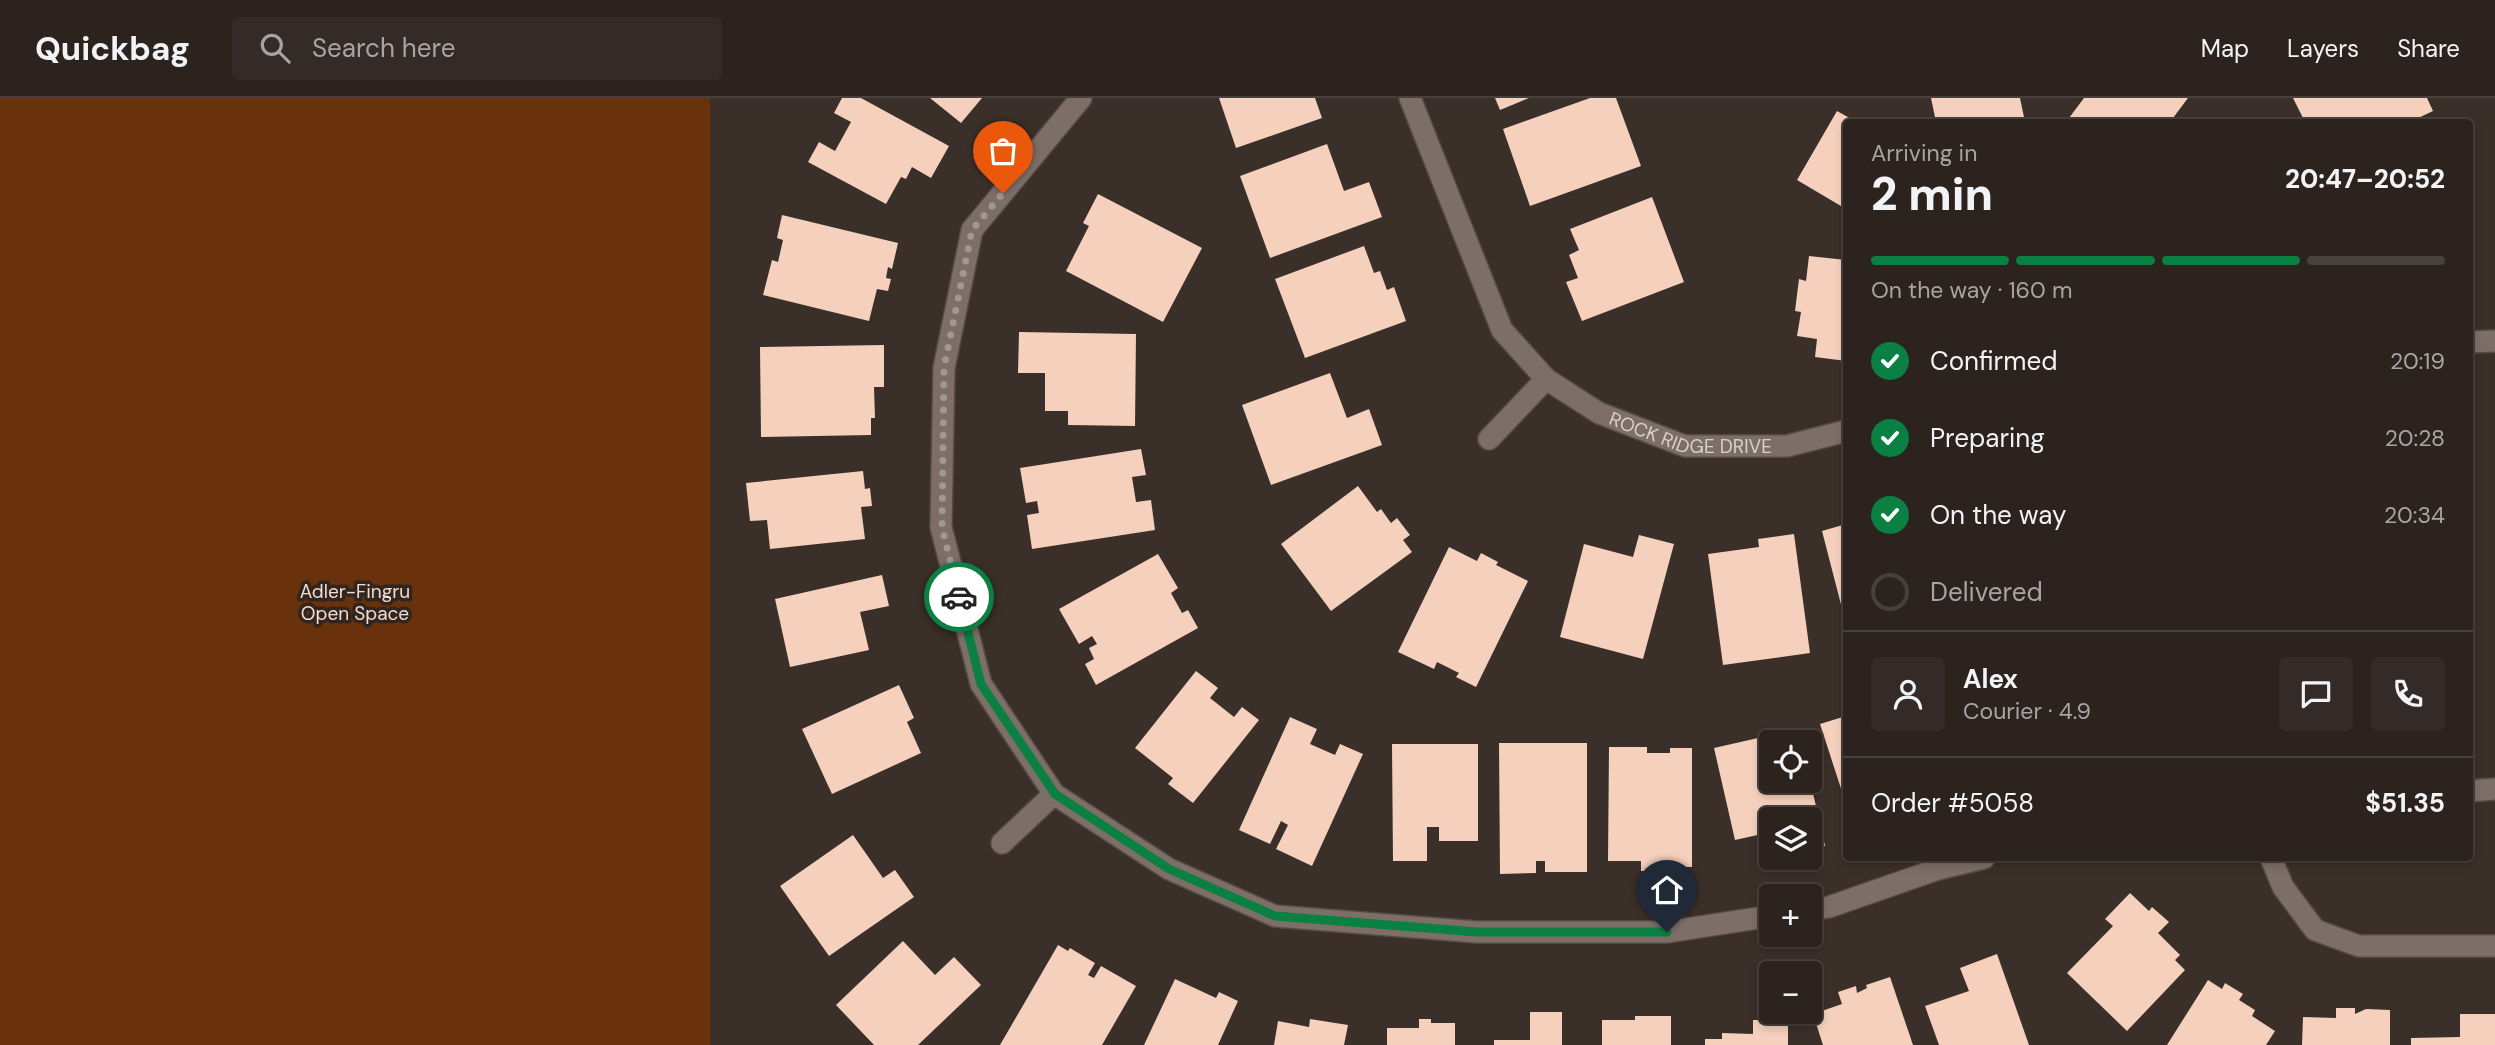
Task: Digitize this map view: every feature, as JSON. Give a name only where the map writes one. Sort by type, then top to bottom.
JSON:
[{"type":"street","points":[[1081,98],[972,230],[944,368],[942,527],[981,684],[1055,794],[1169,869],[1275,916],[1477,932],[1667,932],[1759,918]]},
{"type":"street","name":"ROCK RIDGE DRIVE","points":[[1410,98],[1502,330],[1546,379],[1599,413],[1685,446],[1787,446],[1843,432]]},
{"type":"street","points":[[2473,342],[2495,341]]},
{"type":"street","points":[[1489,439],[1546,379]]},
{"type":"street","points":[[2473,789],[2494,784]]},
{"type":"street","points":[[1002,843],[1055,794]]},
{"type":"street","points":[[1822,907],[1938,869],[1971,861]]},
{"type":"street","points":[[2272,861],[2283,887],[2315,930],[2358,946],[2495,946]]},
{"type":"green space","name":"Adler-Fingru Open Space","points":[[0,98],[710,98],[710,1045],[0,1045]]},
{"type":"building","points":[[842,98],[861,98],[949,146],[931,178],[912,167],[906,179],[901,177],[886,204],[808,162],[819,142],[835,151],[851,122],[834,113]]},
{"type":"building","points":[[930,98],[982,98],[961,123]]},
{"type":"building","points":[[1219,98],[1315,98],[1322,118],[1236,148]]},
{"type":"building","points":[[1495,98],[1529,98],[1500,110]]},
{"type":"building","points":[[1590,98],[1616,98],[1641,166],[1530,206],[1503,129]]},
{"type":"building","points":[[1931,98],[2020,98],[2024,119],[1935,119]]},
{"type":"building","points":[[2084,98],[2188,98],[2172,119],[2068,119]]},
{"type":"building","points":[[2293,98],[2427,98],[2433,111],[2416,119],[2304,119]]},
{"type":"building","points":[[1837,111],[1852,119],[1843,119],[1843,207],[1797,180]]},
{"type":"building","points":[[1327,144],[1344,191],[1369,182],[1382,217],[1270,258],[1240,176]]},
{"type":"building","points":[[1098,194],[1202,248],[1163,322],[1066,271],[1089,226],[1083,223]]},
{"type":"building","points":[[1652,197],[1684,282],[1582,321],[1566,282],[1578,278],[1569,255],[1579,250],[1570,229]]},
{"type":"building","points":[[782,215],[898,243],[892,269],[888,267],[886,278],[891,279],[888,291],[877,289],[869,321],[763,295],[772,260],[778,262],[783,240],[777,238]]},
{"type":"building","points":[[1364,246],[1374,273],[1380,271],[1387,290],[1394,287],[1406,321],[1305,358],[1275,279]]},
{"type":"building","points":[[1809,256],[1843,260],[1843,361],[1815,357],[1817,339],[1797,336],[1801,312],[1795,311],[1799,279],[1806,281]]},
{"type":"building","points":[[1019,332],[1136,334],[1135,426],[1068,425],[1068,411],[1045,411],[1045,373],[1018,373]]},
{"type":"building","points":[[884,345],[884,387],[874,387],[875,418],[871,418],[871,435],[761,437],[760,347]]},
{"type":"building","points":[[1330,373],[1347,418],[1369,409],[1382,445],[1271,485],[1242,405]]},
{"type":"building","points":[[1141,449],[1146,475],[1132,477],[1136,502],[1151,500],[1155,530],[1032,549],[1027,515],[1039,513],[1037,501],[1026,503],[1020,468]]},
{"type":"building","points":[[863,471],[865,489],[870,488],[872,506],[861,507],[865,539],[770,549],[767,520],[750,521],[746,483]]},
{"type":"building","points":[[1358,486],[1377,512],[1381,509],[1391,523],[1397,518],[1410,535],[1403,540],[1412,552],[1331,611],[1281,544]]},
{"type":"building","points":[[1843,525],[1843,612],[1822,531]]},
{"type":"building","points":[[1794,534],[1810,653],[1723,665],[1708,554],[1759,547],[1758,539]]},
{"type":"building","points":[[1639,535],[1674,544],[1643,659],[1560,637],[1584,544],[1633,557]]},
{"type":"building","points":[[1449,547],[1477,561],[1481,553],[1498,562],[1496,565],[1528,581],[1476,687],[1456,677],[1459,673],[1437,662],[1434,669],[1398,652]]},
{"type":"building","points":[[1158,554],[1178,588],[1171,593],[1182,613],[1188,610],[1198,628],[1096,685],[1085,664],[1094,659],[1089,648],[1097,644],[1092,636],[1079,644],[1059,609]]},
{"type":"building","points":[[882,575],[889,606],[860,612],[869,650],[790,667],[775,599]]},
{"type":"building","points":[[1196,671],[1218,688],[1210,698],[1234,717],[1242,707],[1259,720],[1193,803],[1168,784],[1173,778],[1135,748]]},
{"type":"building","points":[[899,685],[914,718],[907,722],[921,753],[832,794],[802,729]]},
{"type":"building","points":[[1290,717],[1317,729],[1310,744],[1335,755],[1340,744],[1363,754],[1312,866],[1276,849],[1288,825],[1281,821],[1270,844],[1239,830]]},
{"type":"building","points":[[1843,717],[1843,795],[1822,730],[1820,724]]},
{"type":"building","points":[[1759,738],[1759,793],[1813,793],[1816,807],[1759,807],[1759,835],[1735,840],[1714,748]]},
{"type":"building","points":[[1499,743],[1587,743],[1587,872],[1545,872],[1545,861],[1536,861],[1536,873],[1500,874]]},
{"type":"building","points":[[1392,744],[1478,744],[1478,841],[1439,841],[1439,827],[1427,827],[1427,861],[1393,861]]},
{"type":"building","points":[[1609,747],[1647,747],[1647,753],[1670,753],[1670,748],[1692,748],[1692,867],[1657,867],[1657,871],[1641,871],[1641,861],[1608,861]]},
{"type":"building","points":[[853,835],[883,878],[895,870],[914,897],[829,956],[780,886]]},
{"type":"building","points":[[2130,893],[2149,911],[2152,907],[2169,922],[2158,933],[2180,955],[2175,960],[2185,970],[2127,1031],[2067,973],[2113,926],[2105,919]]},
{"type":"building","points":[[903,941],[935,975],[954,957],[981,985],[918,1045],[874,1045],[836,1005]]},
{"type":"building","points":[[1058,945],[1068,951],[1070,948],[1095,963],[1088,975],[1094,978],[1101,966],[1136,986],[1102,1045],[1000,1045]]},
{"type":"building","points":[[1997,954],[2029,1045],[1939,1045],[1925,1006],[1969,991],[1960,968]]},
{"type":"building","points":[[1890,977],[1913,1045],[1823,1045],[1816,1024],[1822,1024],[1822,1011],[1842,1004],[1838,992],[1856,986],[1857,993],[1867,988],[1866,985]]},
{"type":"building","points":[[1175,979],[1216,998],[1219,992],[1238,1001],[1218,1045],[1144,1045]]},
{"type":"building","points":[[2208,980],[2222,989],[2225,983],[2243,994],[2239,1000],[2255,1010],[2252,1016],[2275,1031],[2266,1045],[2167,1045]]},
{"type":"building","points":[[2336,1008],[2355,1008],[2355,1014],[2366,1009],[2390,1010],[2390,1045],[2302,1045],[2303,1017],[2336,1018]]},
{"type":"building","points":[[1530,1012],[1562,1012],[1562,1045],[1494,1045],[1494,1040],[1530,1040]]},
{"type":"building","points":[[2460,1014],[2495,1014],[2495,1045],[2411,1045],[2411,1038],[2460,1037]]},
{"type":"building","points":[[1635,1016],[1671,1016],[1671,1045],[1602,1045],[1602,1020],[1635,1020]]},
{"type":"building","points":[[1310,1019],[1348,1025],[1344,1045],[1274,1045],[1278,1021],[1309,1027]]},
{"type":"building","points":[[1419,1019],[1431,1019],[1431,1023],[1455,1023],[1455,1045],[1387,1045],[1387,1028],[1419,1028]]},
{"type":"building","points":[[1753,1020],[1759,1020],[1759,1024],[1788,1024],[1788,1045],[1705,1045],[1705,1039],[1722,1039],[1722,1033],[1753,1034]]},
{"type":"way so far","points":[[959,597],[942,527],[944,368],[972,230],[1003,193]]},
{"type":"route","points":[[959,597],[981,684],[1055,794],[1169,869],[1275,916],[1477,932],[1667,932]]}]
